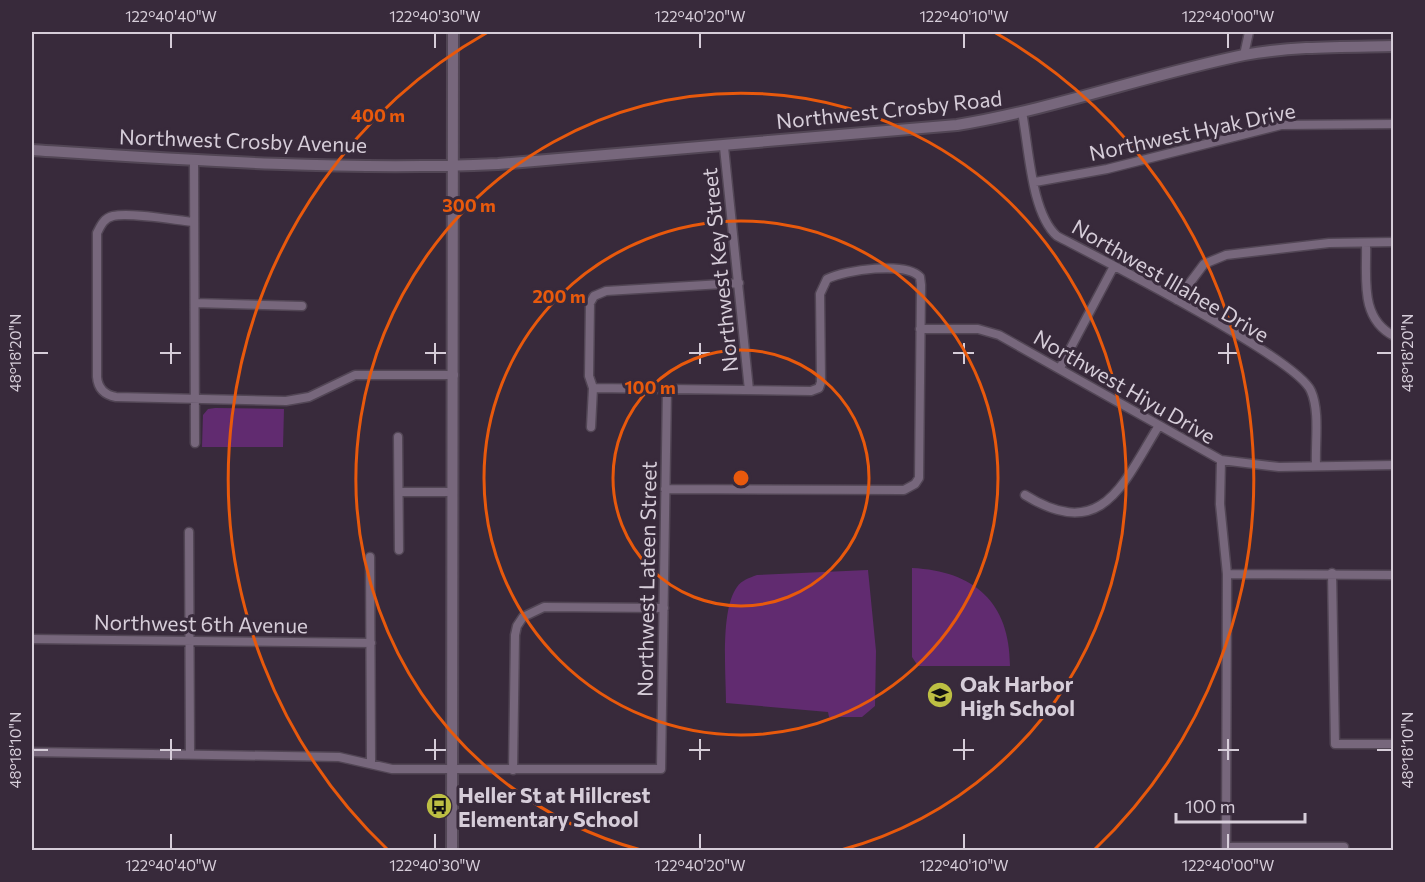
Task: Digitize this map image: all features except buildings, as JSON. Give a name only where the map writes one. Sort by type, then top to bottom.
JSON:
[{"type":"street","points":[[452,850],[453,32]]},
{"type":"street","points":[[1244,55],[1249,32]]},
{"type":"street","name":"Northwest Crosby Road","points":[[453,166],[724,147],[957,125],[1022,112],[1244,55],[1298,48],[1394,46]]},
{"type":"street","name":"Northwest Illahee Drive","points":[[1022,112],[1038,206],[1047,227],[1057,236],[1177,300],[1292,370],[1307,384],[1314,403],[1316,464]]},
{"type":"street","name":"Northwest Hyak Drive","points":[[1035,182],[1107,169],[1281,125],[1394,124]]},
{"type":"street","name":"Northwest Key Street","points":[[724,147],[749,390]]},
{"type":"street","name":"Northwest Crosby Avenue","points":[[32,150],[194,160],[453,166]]},
{"type":"street","points":[[194,160],[195,444]]},
{"type":"street","points":[[194,222],[118,216],[106,219],[100,226],[97,233],[97,377],[100,389],[111,396],[286,401],[309,397],[355,375],[454,375]]},
{"type":"street","points":[[1177,300],[1197,272],[1212,259],[1261,249],[1329,243],[1394,242]]},
{"type":"street","points":[[1366,244],[1367,294],[1370,313],[1375,322],[1394,336]]},
{"type":"street","points":[[1060,368],[1114,266]]},
{"type":"street","points":[[592,388],[811,391],[819,388],[822,373],[820,294],[827,279],[837,274],[897,268],[916,272],[920,277],[919,470],[915,484],[904,490],[665,489]]},
{"type":"street","points":[[591,427],[590,303],[594,296],[606,291],[739,283]]},
{"type":"street","points":[[195,303],[302,306]]},
{"type":"street","name":"Northwest Hiyu Drive","points":[[920,329],[987,330],[1060,368],[1158,427],[1221,460],[1279,467],[1316,464],[1394,465]]},
{"type":"street","name":"Northwest Lateen Street","points":[[513,770],[662,769],[667,389]]},
{"type":"street","points":[[1025,495],[1056,512],[1070,513],[1096,507],[1116,495],[1158,427]]},
{"type":"street","points":[[398,437],[399,550]]},
{"type":"street","points":[[1221,460],[1220,504],[1227,574],[1226,847],[1344,847],[1344,850]]},
{"type":"street","points":[[399,492],[453,492]]},
{"type":"street","points":[[189,532],[190,754]]},
{"type":"street","points":[[370,557],[371,762]]},
{"type":"street","points":[[1332,573],[1335,744],[1394,744]]},
{"type":"street","points":[[1227,574],[1394,575]]},
{"type":"street","points":[[32,752],[339,758],[371,762],[392,769],[513,770],[515,635],[517,626],[523,617],[544,606],[664,608]]},
{"type":"street","name":"Northwest 6th Avenue","points":[[32,639],[371,643]]},
{"type":"shaded area","points":[[208,409],[284,409],[283,447],[202,447],[203,415]]},
{"type":"shaded area","points":[[912,568],[934,570],[953,576],[970,583],[984,594],[995,608],[1003,624],[1010,666],[918,666],[912,657]]},
{"type":"shaded area","points":[[868,570],[876,651],[875,706],[862,717],[829,717],[828,712],[726,703],[726,626],[732,597],[739,585],[757,575]]},
{"type":"place","name":"Oak Harbor High School","points":[[940,695]]},
{"type":"place","name":"Heller St at Hillcrest Elementary School","points":[[439,806]]}]
